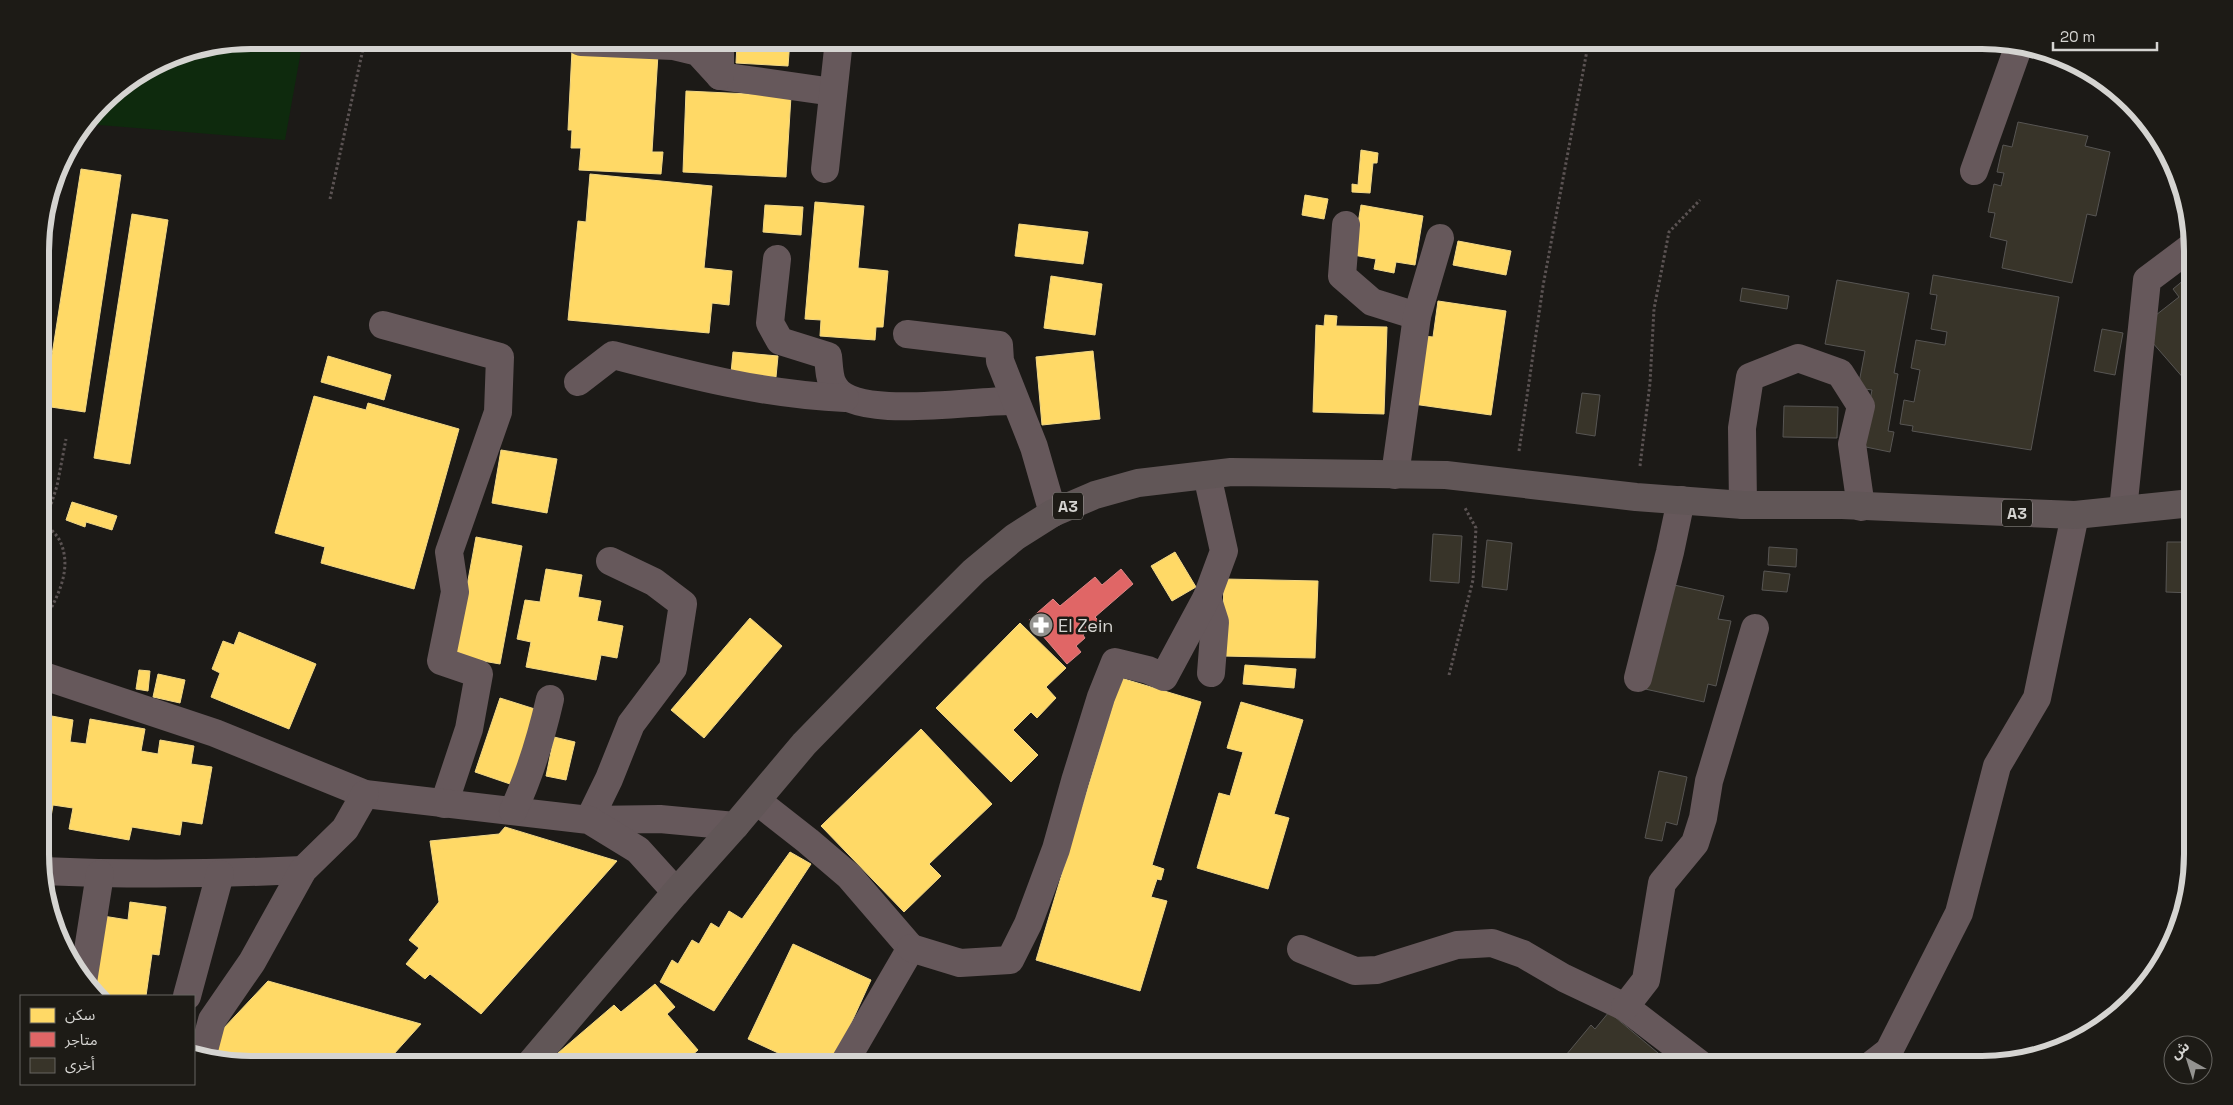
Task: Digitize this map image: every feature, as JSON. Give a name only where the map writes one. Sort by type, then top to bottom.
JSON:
[{"type":"highway","name":"A3","points":[[538,1056],[804,744],[974,571],[1015,537],[1052,513],[1095,495],[1138,483],[1232,472],[1446,475],[1636,497],[1742,505],[1861,507],[2075,515],[2184,505]]},
{"type":"street","points":[[686,49],[698,52],[720,76],[834,92]]},
{"type":"street","points":[[720,49],[720,76]]},
{"type":"street","points":[[825,169],[839,49]]},
{"type":"street","points":[[1974,171],[2017,52]]},
{"type":"street","points":[[1346,225],[1342,276],[1372,302],[1417,316]]},
{"type":"street","points":[[1395,475],[1417,316],[1440,238]]},
{"type":"street","points":[[2123,510],[2147,280],[2184,252]]},
{"type":"street","points":[[777,259],[770,323],[780,342],[828,356],[833,386],[845,398]]},
{"type":"street","points":[[383,325],[500,357],[498,412],[449,552],[455,592],[441,661],[479,674],[469,729],[444,804]]},
{"type":"street","points":[[907,334],[998,345],[1000,361],[1034,447],[1052,513]]},
{"type":"street","points":[[578,382],[613,355],[698,377],[806,397],[845,398],[888,406],[926,406],[996,400],[1015,401]]},
{"type":"street","points":[[1742,505],[1742,428],[1750,377],[1798,358],[1840,373],[1862,406],[1852,444],[1861,507]]},
{"type":"street","points":[[756,801],[808,841],[849,876],[911,948],[960,963],[1010,960],[1028,924],[1056,849],[1078,771],[1115,662],[1148,670],[1164,677],[1206,597],[1224,551],[1207,475]]},
{"type":"street","points":[[1638,678],[1670,552],[1681,500]]},
{"type":"street","points":[[1883,1056],[1889,1051],[1959,913],[1997,766],[2037,698],[2075,515]]},
{"type":"street","points":[[589,820],[631,724],[673,668],[683,604],[654,582],[610,561]]},
{"type":"street","points":[[1206,597],[1215,622],[1210,674]]},
{"type":"street","points":[[1625,1007],[1646,980],[1662,883],[1695,843],[1703,818],[1709,781],[1755,628]]},
{"type":"street","points":[[49,678],[215,733],[365,794],[589,820],[660,819],[735,826]]},
{"type":"street","points":[[513,811],[528,779],[541,739],[550,699]]},
{"type":"street","points":[[204,1050],[212,1020],[252,962],[303,870],[345,829],[365,794]]},
{"type":"street","points":[[589,820],[638,850],[676,892]]},
{"type":"street","points":[[49,871],[100,874],[220,874],[303,870]]},
{"type":"street","points":[[85,970],[100,874]]},
{"type":"street","points":[[187,995],[220,874]]},
{"type":"street","points":[[1301,949],[1355,971],[1377,970],[1457,945],[1492,943],[1523,954],[1564,978],[1625,1007],[1689,1056]]},
{"type":"street","points":[[848,1056],[911,948]]},
{"type":"path","points":[[330,199],[363,49]]},
{"type":"path","points":[[1515,484],[1543,286],[1587,49]]},
{"type":"path","points":[[1636,497],[1650,383],[1654,309],[1669,232],[1700,200]]},
{"type":"path","points":[[49,509],[57,486],[66,439]]},
{"type":"path","points":[[1446,475],[1476,528],[1473,580],[1449,675]]},
{"type":"path","points":[[49,529],[60,540],[65,562],[61,590],[49,612]]},
{"type":"green space","points":[[301,49],[285,140],[93,124],[128,90],[149,76],[185,59],[224,50]]},
{"type":"building: سكن","points":[[737,49],[789,49],[788,66],[736,63]]},
{"type":"building: سكن","points":[[572,50],[658,54],[652,152],[663,152],[661,174],[579,170],[581,148],[571,148],[572,130],[568,130]]},
{"type":"building: سكن","points":[[686,91],[791,96],[786,177],[683,172]]},
{"type":"building: سكن","points":[[1361,150],[1378,153],[1377,163],[1373,163],[1370,193],[1352,192],[1352,184],[1358,185]]},
{"type":"building: سكن","points":[[81,169],[121,175],[85,412],[49,407],[49,374]]},
{"type":"building: سكن","points":[[590,174],[712,186],[704,268],[732,271],[729,305],[712,303],[709,333],[568,320],[578,221],[586,222]]},
{"type":"building: سكن","points":[[1305,195],[1328,199],[1324,219],[1302,215]]},
{"type":"building: سكن","points":[[815,202],[864,206],[858,268],[888,271],[883,327],[876,327],[875,340],[820,336],[821,320],[805,319]]},
{"type":"building: سكن","points":[[765,205],[803,207],[801,235],[763,232]]},
{"type":"building: سكن","points":[[1361,205],[1423,216],[1415,265],[1396,262],[1394,273],[1374,269],[1376,259],[1353,255]]},
{"type":"building: سكن","points":[[132,214],[168,220],[130,464],[94,458]]},
{"type":"building: سكن","points":[[1019,224],[1088,232],[1083,264],[1015,256]]},
{"type":"building: سكن","points":[[1458,241],[1511,251],[1506,275],[1453,265]]},
{"type":"building: سكن","points":[[1051,276],[1102,284],[1095,335],[1044,328]]},
{"type":"building: سكن","points":[[1438,301],[1506,311],[1491,415],[1413,404],[1423,336],[1433,337]]},
{"type":"building: سكن","points":[[1325,315],[1337,316],[1336,326],[1387,327],[1384,414],[1313,412],[1316,325],[1324,326]]},
{"type":"building: سكن","points":[[1093,351],[1100,419],[1042,425],[1036,357]]},
{"type":"building: سكن","points":[[733,352],[778,356],[776,377],[731,373]]},
{"type":"building: سكن","points":[[328,356],[391,375],[384,400],[321,382]]},
{"type":"building: سكن","points":[[314,396],[366,410],[368,403],[459,429],[414,589],[321,563],[325,547],[275,533]]},
{"type":"building: سكن","points":[[501,450],[557,459],[547,513],[492,503]]},
{"type":"building: سكن","points":[[72,502],[117,516],[112,530],[86,522],[85,527],[66,520]]},
{"type":"building: سكن","points":[[476,537],[522,546],[500,664],[454,656]]},
{"type":"building: سكن","points":[[1175,552],[1196,587],[1172,601],[1151,566]]},
{"type":"building: سكن","points":[[546,569],[582,575],[578,597],[601,601],[597,621],[623,626],[617,658],[601,655],[596,680],[526,667],[531,642],[517,639],[525,600],[540,602]]},
{"type":"building: سكن","points":[[1224,579],[1318,581],[1315,658],[1222,656]]},
{"type":"building: سكن","points":[[750,618],[782,646],[704,738],[671,710]]},
{"type":"building: سكن","points":[[1020,623],[1066,668],[1046,687],[1056,698],[1037,718],[1031,712],[1013,730],[1038,755],[1011,782],[936,708]]},
{"type":"building: سكن","points":[[239,632],[316,664],[289,729],[211,697],[220,673],[212,669],[223,641],[234,645]]},
{"type":"building: سكن","points":[[1245,665],[1296,669],[1294,688],[1243,684]]},
{"type":"building: سكن","points":[[139,670],[150,671],[148,691],[136,689]]},
{"type":"building: سكن","points":[[158,674],[185,680],[180,703],[153,697]]},
{"type":"building: سكن","points":[[1121,678],[1201,702],[1152,865],[1164,869],[1161,880],[1157,879],[1151,897],[1167,901],[1140,991],[1036,960]]},
{"type":"building: سكن","points":[[500,698],[538,710],[513,785],[475,772]]},
{"type":"building: سكن","points":[[1241,702],[1303,720],[1274,814],[1289,818],[1268,889],[1197,868],[1219,793],[1230,796],[1243,752],[1227,748]]},
{"type":"building: سكن","points":[[49,716],[73,720],[70,742],[86,744],[90,719],[145,729],[141,751],[158,754],[160,740],[194,746],[191,764],[212,767],[202,824],[182,821],[180,835],[132,827],[129,840],[69,829],[73,808],[53,805],[50,823]]},
{"type":"building: سكن","points":[[921,729],[992,804],[929,864],[941,876],[904,912],[821,826]]},
{"type":"building: سكن","points":[[554,737],[575,742],[566,780],[546,776]]},
{"type":"building: سكن","points":[[505,827],[617,861],[481,1014],[430,974],[425,979],[406,964],[419,948],[409,940],[439,902],[430,841],[499,834]]},
{"type":"building: سكن","points":[[790,852],[811,864],[714,1011],[660,982],[672,960],[678,964],[692,940],[699,944],[711,923],[719,928],[729,911],[742,919]]},
{"type":"building: سكن","points":[[130,902],[166,907],[159,955],[152,954],[146,995],[106,995],[94,982],[103,916],[128,920]]},
{"type":"building: سكن","points":[[793,944],[871,980],[836,1056],[785,1056],[748,1039]]},
{"type":"building: سكن","points":[[268,981],[421,1024],[392,1056],[237,1056],[210,1052],[206,1047]]},
{"type":"building: سكن","points":[[655,984],[675,1007],[667,1014],[698,1050],[691,1056],[554,1056],[614,1005],[621,1012]]},
{"type":"building: متاجر","points":[[1121,569],[1133,584],[1095,617],[1099,621],[1083,635],[1085,638],[1076,646],[1081,652],[1067,664],[1029,620],[1053,599],[1060,606],[1095,577],[1102,585]]},
{"type":"building: أخرى","points":[[2018,122],[2088,136],[2085,146],[2110,152],[2096,216],[2087,214],[2072,283],[2002,268],[2007,241],[1990,237],[1995,213],[1988,212],[1994,184],[2001,186],[2004,173],[1997,172],[2003,145],[2012,147]]},
{"type":"building: أخرى","points":[[1933,275],[2059,297],[2031,450],[1912,431],[1913,426],[1900,424],[1904,400],[1914,402],[1920,370],[1911,368],[1916,340],[1945,345],[1947,332],[1931,329],[1937,295],[1930,294]]},
{"type":"building: أخرى","points":[[1837,280],[1909,293],[1894,373],[1898,374],[1888,431],[1894,432],[1890,452],[1861,446],[1872,390],[1858,388],[1865,351],[1825,344]]},
{"type":"building: أخرى","points":[[2184,280],[2184,379],[2152,342],[2156,315],[2179,297],[2173,289]]},
{"type":"building: أخرى","points":[[1742,288],[1789,296],[1787,309],[1740,301]]},
{"type":"building: أخرى","points":[[2102,329],[2123,333],[2115,375],[2094,371]]},
{"type":"building: أخرى","points":[[1582,393],[1600,395],[1595,436],[1576,433]]},
{"type":"building: أخرى","points":[[1784,406],[1838,407],[1837,438],[1783,437]]},
{"type":"building: أخرى","points":[[1433,534],[1462,536],[1459,583],[1430,581]]},
{"type":"building: أخرى","points":[[1487,540],[1512,543],[1507,590],[1482,587]]},
{"type":"building: أخرى","points":[[2167,542],[2184,542],[2184,593],[2166,592]]},
{"type":"building: أخرى","points":[[1769,547],[1797,549],[1796,567],[1768,565]]},
{"type":"building: أخرى","points":[[1764,571],[1790,574],[1787,592],[1762,590]]},
{"type":"building: أخرى","points":[[1665,583],[1724,596],[1718,619],[1731,621],[1716,686],[1708,684],[1704,702],[1645,689]]},
{"type":"building: أخرى","points":[[1659,771],[1687,777],[1677,825],[1666,822],[1662,841],[1645,838]]},
{"type":"building: أخرى","points":[[1609,1012],[1662,1056],[1566,1055],[1591,1025],[1595,1029]]},
{"type":"place","name":"El Zein","points":[[1041,625]]}]
